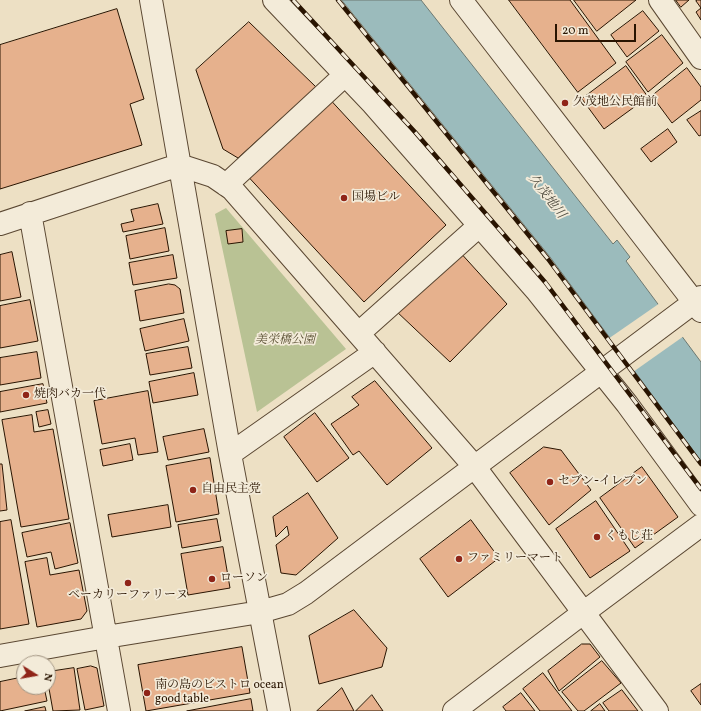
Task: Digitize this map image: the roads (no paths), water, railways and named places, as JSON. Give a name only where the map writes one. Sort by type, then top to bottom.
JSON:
[{"type":"street","points":[[151,0],[230,454],[279,711]]},
{"type":"street","points":[[274,0],[373,104],[536,290],[601,371],[701,506]]},
{"type":"street","points":[[0,656],[260,612],[288,604],[306,593],[618,357],[694,305],[460,0]]},
{"type":"street","points":[[660,0],[701,58]]},
{"type":"street","points":[[226,185],[345,76]]},
{"type":"street","points":[[0,224],[179,165],[213,176],[232,189],[474,466],[657,711]]},
{"type":"street","points":[[30,213],[119,711]]},
{"type":"street","points":[[359,334],[480,225]]},
{"type":"street","points":[[230,454],[375,352]]},
{"type":"street","points":[[454,711],[701,525]]},
{"type":"water","name":"久茂地川","points":[[342,0],[421,0],[613,244],[617,240],[630,257],[626,261],[701,362],[701,461],[550,257]]},
{"type":"railway","points":[[293,0],[415,132],[545,282],[701,489]]},
{"type":"railway","points":[[338,0],[548,259],[701,464]]},
{"type":"place","name":"久茂地公民館前","points":[[565,103]]},
{"type":"place","name":"国場ビル","points":[[344,198]]},
{"type":"place","name":"焼肉バカ一代","points":[[26,395]]},
{"type":"place","name":"セブン-イレブン","points":[[550,482]]},
{"type":"place","name":"自由民主党","points":[[193,490]]},
{"type":"place","name":"くもじ荘","points":[[597,537]]},
{"type":"place","name":"ファミリーマート","points":[[459,559]]},
{"type":"place","name":"ローソン","points":[[212,579]]},
{"type":"place","name":"ベーカリーファリーヌ","points":[[128,583]]},
{"type":"place","name":"南の島のビストロ ocean good table","points":[[147,693]]},
{"type":"park label","name":"美栄橋公園","points":[[285,341]]}]
